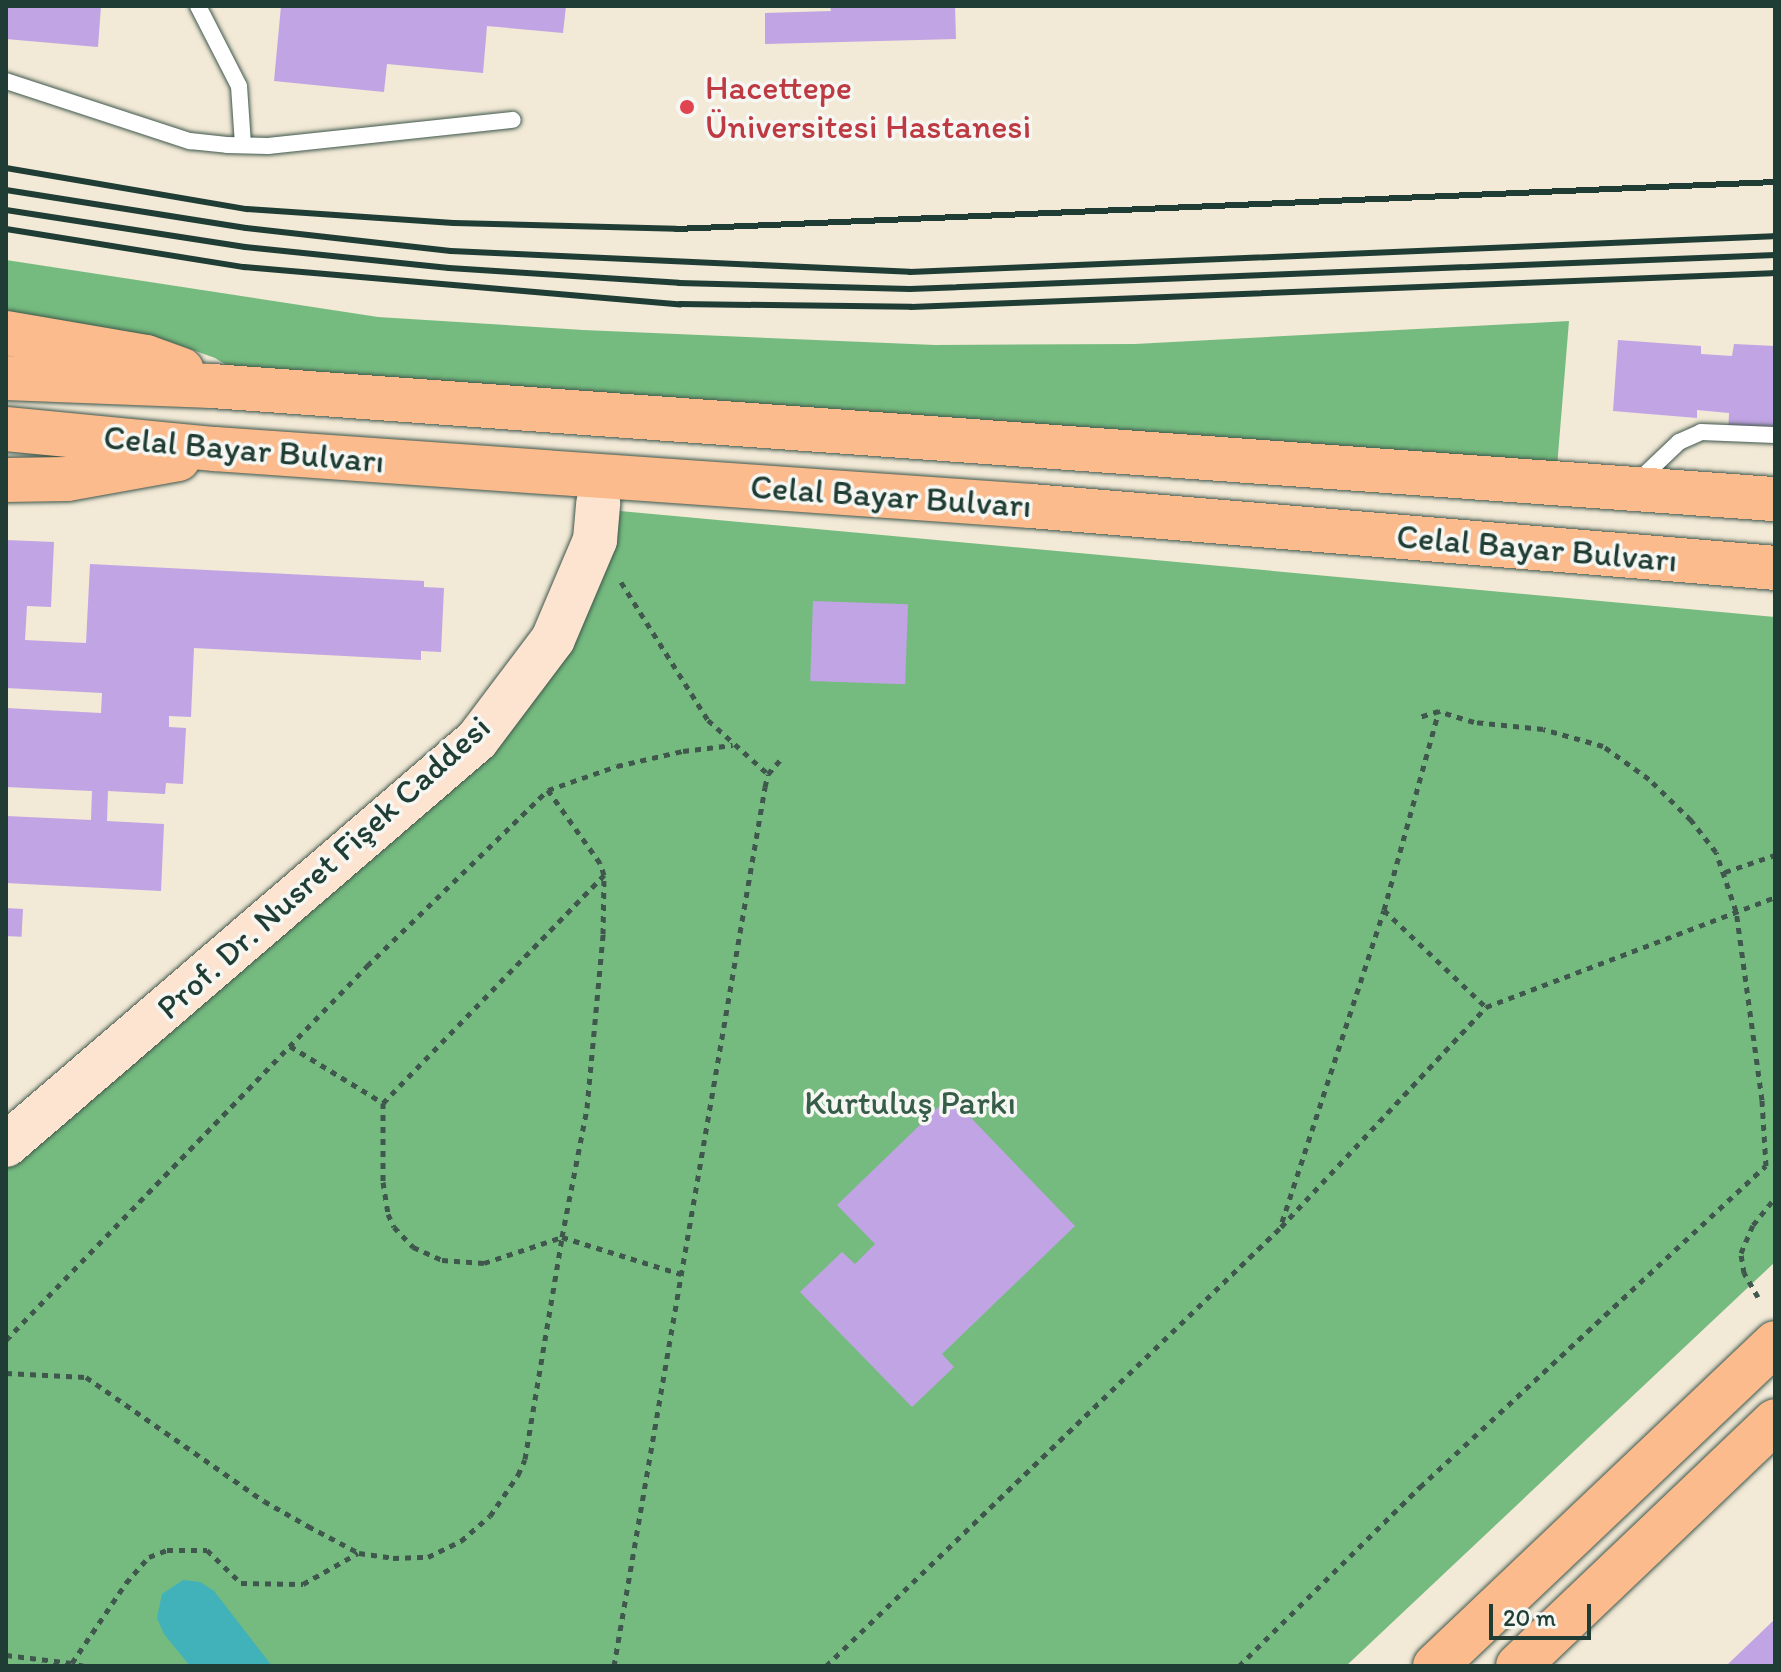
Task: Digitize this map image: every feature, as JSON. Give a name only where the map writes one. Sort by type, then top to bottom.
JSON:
[{"type":"main road","points":[[6,333],[146,357],[194,374],[212,386]]},
{"type":"main road","name":"Celal Bayar Bulvarı","points":[[6,378],[212,386],[1775,499]]},
{"type":"main road","name":"Celal Bayar Bulvarı","points":[[6,429],[215,449],[1047,507],[1775,568]]},
{"type":"main road","points":[[6,480],[67,479],[149,465],[215,449]]},
{"type":"main road","name":"Prof. Dr. Nusret Fişek Caddesi","points":[[6,1145],[477,740],[553,639],[596,521]]},
{"type":"main road","points":[[1435,1666],[1775,1343]]},
{"type":"main road","points":[[1518,1666],[1775,1421]]},
{"type":"lane","points":[[198,6],[239,86],[243,145]]},
{"type":"lane","points":[[6,81],[190,141],[268,146],[513,120]]},
{"type":"lane","points":[[1629,489],[1679,442],[1701,432],[1775,435]]},
{"type":"path","points":[[596,521],[708,720],[768,774]]},
{"type":"path","points":[[1239,1666],[1420,1487],[1766,1166],[1762,1100],[1736,911],[1716,852],[1691,820],[1649,779],[1603,746],[1543,729],[1474,722],[1439,711],[1419,717]]},
{"type":"path","points":[[1281,1227],[1384,910],[1439,711]]},
{"type":"path","points":[[6,1340],[290,1046],[548,790],[617,766],[683,751],[733,745]]},
{"type":"path","points":[[614,1666],[768,774],[783,757]]},
{"type":"path","points":[[6,1373],[86,1377],[264,1501],[359,1553],[393,1558],[428,1557],[446,1550],[490,1516],[511,1489],[525,1459],[587,1108],[603,934],[604,875],[600,863],[548,790]]},
{"type":"path","points":[[1725,872],[1775,855]]},
{"type":"path","points":[[604,875],[383,1103],[383,1182],[388,1214],[394,1227],[413,1247],[442,1260],[484,1263],[562,1237],[681,1274]]},
{"type":"path","points":[[826,1666],[1281,1227],[1486,1007],[1775,897]]},
{"type":"path","points":[[1384,910],[1486,1007]]},
{"type":"path","points":[[290,1046],[383,1103]]},
{"type":"path","points":[[1758,1297],[1744,1273],[1741,1253],[1753,1225],[1775,1198]]},
{"type":"path","points":[[72,1663],[126,1583],[149,1557],[167,1550],[207,1550],[241,1583],[287,1584],[303,1584],[359,1553]]},
{"type":"path","points":[[6,1655],[84,1666]]},
{"type":"green space","points":[[6,260],[378,317],[583,330],[935,345],[1135,344],[1569,321],[1557,467],[234,370],[215,358],[168,341],[6,316]]},
{"type":"green space","name":"Kurtuluş Parkı","points":[[598,509],[1775,617],[1775,1262],[1346,1666],[6,1666],[6,1145],[477,740]]},
{"type":"water","points":[[183,1580],[200,1582],[214,1591],[272,1666],[190,1666],[164,1634],[157,1618],[162,1594]]},
{"type":"building","points":[[6,6],[101,6],[98,47],[6,39]]},
{"type":"building","points":[[281,6],[566,6],[563,33],[487,26],[483,73],[387,64],[384,92],[274,81]]},
{"type":"building","points":[[830,6],[955,6],[956,39],[765,44],[765,13],[831,11]]},
{"type":"building","points":[[1618,340],[1701,346],[1701,354],[1732,356],[1734,344],[1775,346],[1775,440],[1728,436],[1729,413],[1697,410],[1697,418],[1613,411]]},
{"type":"building","points":[[6,540],[54,542],[51,607],[27,606],[25,640],[86,643],[90,564],[424,581],[424,587],[444,588],[441,652],[421,651],[421,660],[194,648],[191,717],[169,716],[169,727],[186,728],[183,784],[166,783],[165,794],[108,791],[107,821],[164,824],[161,891],[6,883],[6,816],[91,820],[92,791],[6,787],[6,708],[101,713],[102,693],[6,688]]},
{"type":"building","points":[[813,601],[908,604],[905,684],[810,681]]},
{"type":"building","points":[[6,908],[23,909],[22,937],[6,936]]},
{"type":"building","points":[[950,1096],[1075,1226],[942,1354],[954,1367],[912,1407],[800,1292],[842,1252],[855,1264],[875,1244],[837,1205]]},
{"type":"building","points":[[1775,1619],[1775,1666],[1726,1666]]},
{"type":"railway","points":[[6,168],[247,209],[454,223],[676,229],[1775,182]]},
{"type":"railway","points":[[6,190],[246,228],[451,251],[910,272],[1775,236]]},
{"type":"railway","points":[[6,210],[245,247],[449,268],[679,283],[910,289],[1775,255]]},
{"type":"railway","points":[[6,229],[244,267],[680,304],[911,307],[1775,273]]},
{"type":"place","name":"Hacettepe Üniversitesi Hastanesi","points":[[687,107]]}]
